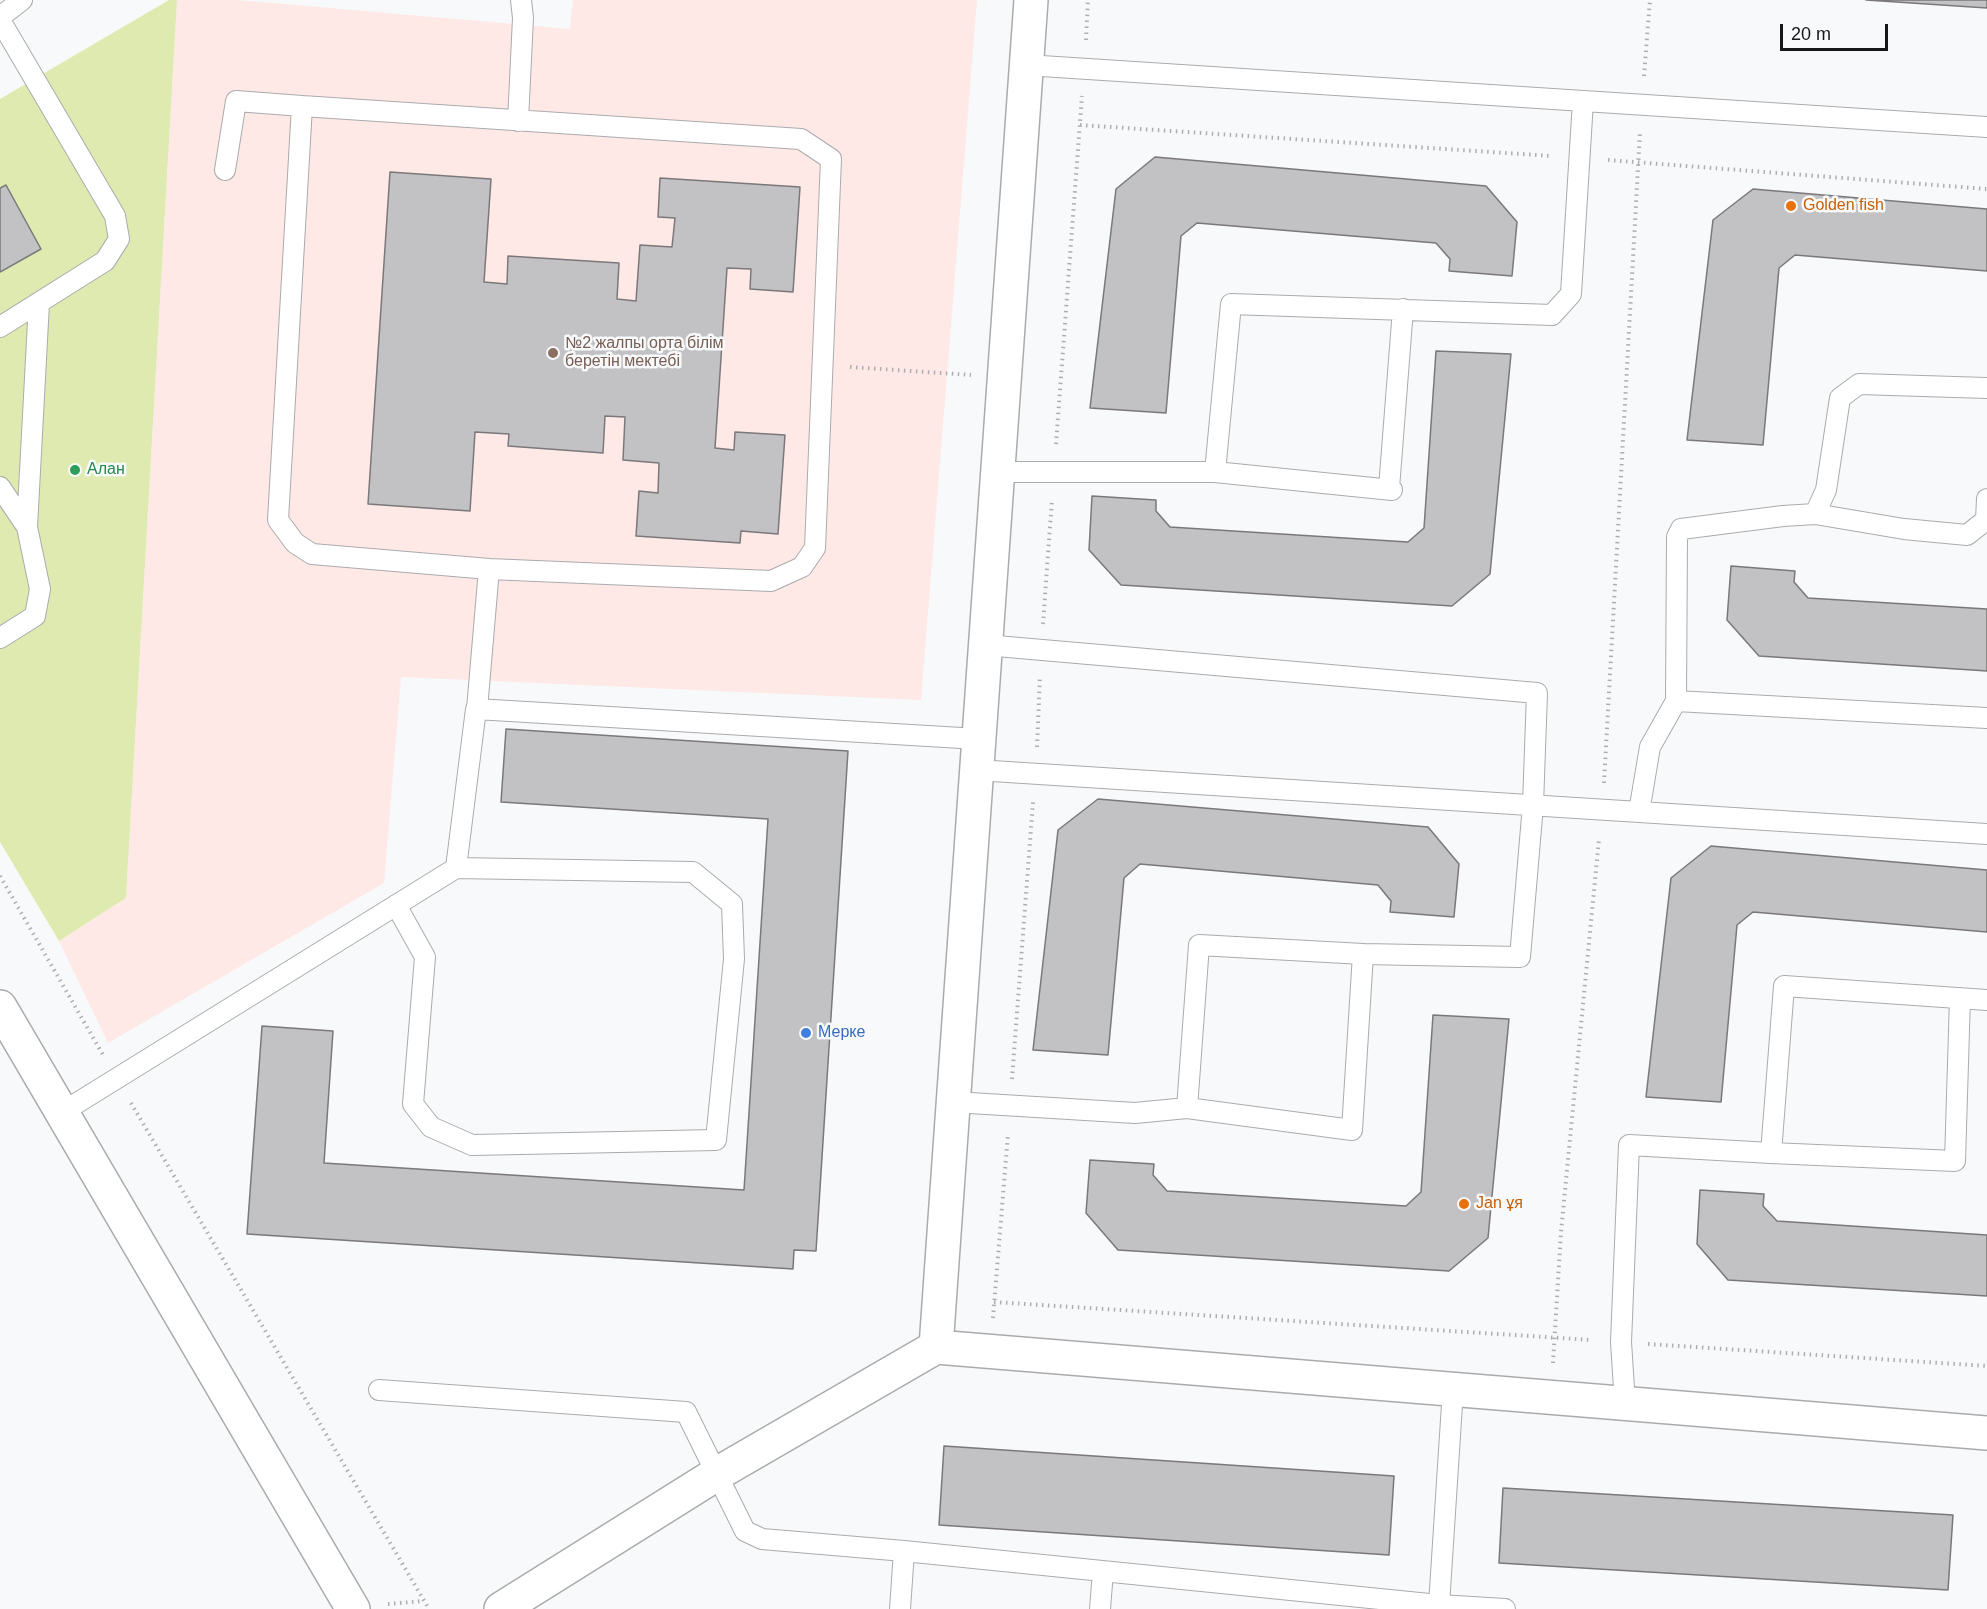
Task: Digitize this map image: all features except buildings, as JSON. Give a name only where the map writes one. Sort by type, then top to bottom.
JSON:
[{"type":"street","points":[[936,1347],[1030,0]]},
{"type":"street","points":[[0,1007],[353,1609]]},
{"type":"street","points":[[501,1609],[715,1475],[936,1347],[1453,1389],[1549,1400],[1987,1433]]},
{"type":"lane","points":[[0,327],[105,261],[119,239],[114,216],[0,19],[22,0]]},
{"type":"lane","points":[[518,121],[523,18],[521,0]]},
{"type":"lane","points":[[1026,65],[1987,127]]},
{"type":"lane","points":[[225,170],[236,101],[801,139],[831,159],[815,548],[802,567],[771,581],[489,570],[312,554],[296,543],[278,520],[302,106]]},
{"type":"lane","points":[[1215,472],[1231,304],[1552,315],[1571,294],[1583,101]]},
{"type":"lane","points":[[0,638],[35,616],[40,589],[27,527],[39,303]]},
{"type":"lane","points":[[997,472],[1215,472],[1392,490],[1389,488],[1403,309]]},
{"type":"lane","points":[[1815,514],[1826,490],[1840,398],[1859,384],[1987,388]]},
{"type":"lane","points":[[0,487],[27,527]]},
{"type":"lane","points":[[1639,812],[1650,747],[1676,701],[1677,537],[1681,529],[1815,514],[1904,529],[1967,535],[1986,520],[1987,499]]},
{"type":"lane","points":[[456,868],[477,709],[489,570]]},
{"type":"lane","points":[[985,645],[1537,693],[1533,805],[1520,957],[1363,954],[1199,945],[1188,1108]]},
{"type":"lane","points":[[1676,701],[1987,718]]},
{"type":"lane","points":[[477,709],[1533,805],[1987,834]]},
{"type":"lane","points":[[62,1113],[117,1078],[396,905],[456,868],[693,872],[732,904],[734,959],[716,1140],[471,1145],[431,1127],[413,1104],[425,957],[396,905]]},
{"type":"lane","points":[[953,1102],[1135,1113],[1188,1108],[1352,1130],[1363,954]]},
{"type":"lane","points":[[1770,1153],[1784,986],[1987,1000]]},
{"type":"lane","points":[[1625,1404],[1621,1342],[1629,1145],[1955,1161],[1960,998]]},
{"type":"lane","points":[[1439,1605],[1453,1389]]},
{"type":"lane","points":[[380,1390],[686,1412],[745,1532],[762,1539],[1103,1571],[1286,1599],[1505,1609]]},
{"type":"lane","points":[[900,1609],[904,1551]]},
{"type":"lane","points":[[1100,1609],[1103,1571]]},
{"type":"path","points":[[1549,1400],[1556,1338],[1561,1232],[1602,810],[1638,162],[1650,0]]},
{"type":"path","points":[[1080,125],[1638,162],[1987,189]]},
{"type":"path","points":[[822,366],[1004,377]]},
{"type":"path","points":[[0,876],[429,1609]]},
{"type":"path","points":[[994,1302],[1987,1366]]},
{"type":"shaded area","name":"№2 жалпы орта білім беретін мектебі","points":[[177,0],[239,0],[570,29],[573,0],[977,0],[921,700],[401,677],[384,883],[108,1043],[59,941],[126,898]]},
{"type":"green space","name":"Алан","points":[[169,0],[177,0],[126,898],[59,941],[0,842],[0,99]]},
{"type":"place","name":"Golden fish","points":[[1791,206]]},
{"type":"place","name":"№2 жалпы орта білім беретін мектебі","points":[[553,353]]},
{"type":"place","name":"Алан","points":[[75,470]]},
{"type":"place","name":"Мерке","points":[[806,1033]]},
{"type":"place","name":"Jan ұя","points":[[1464,1204]]}]
